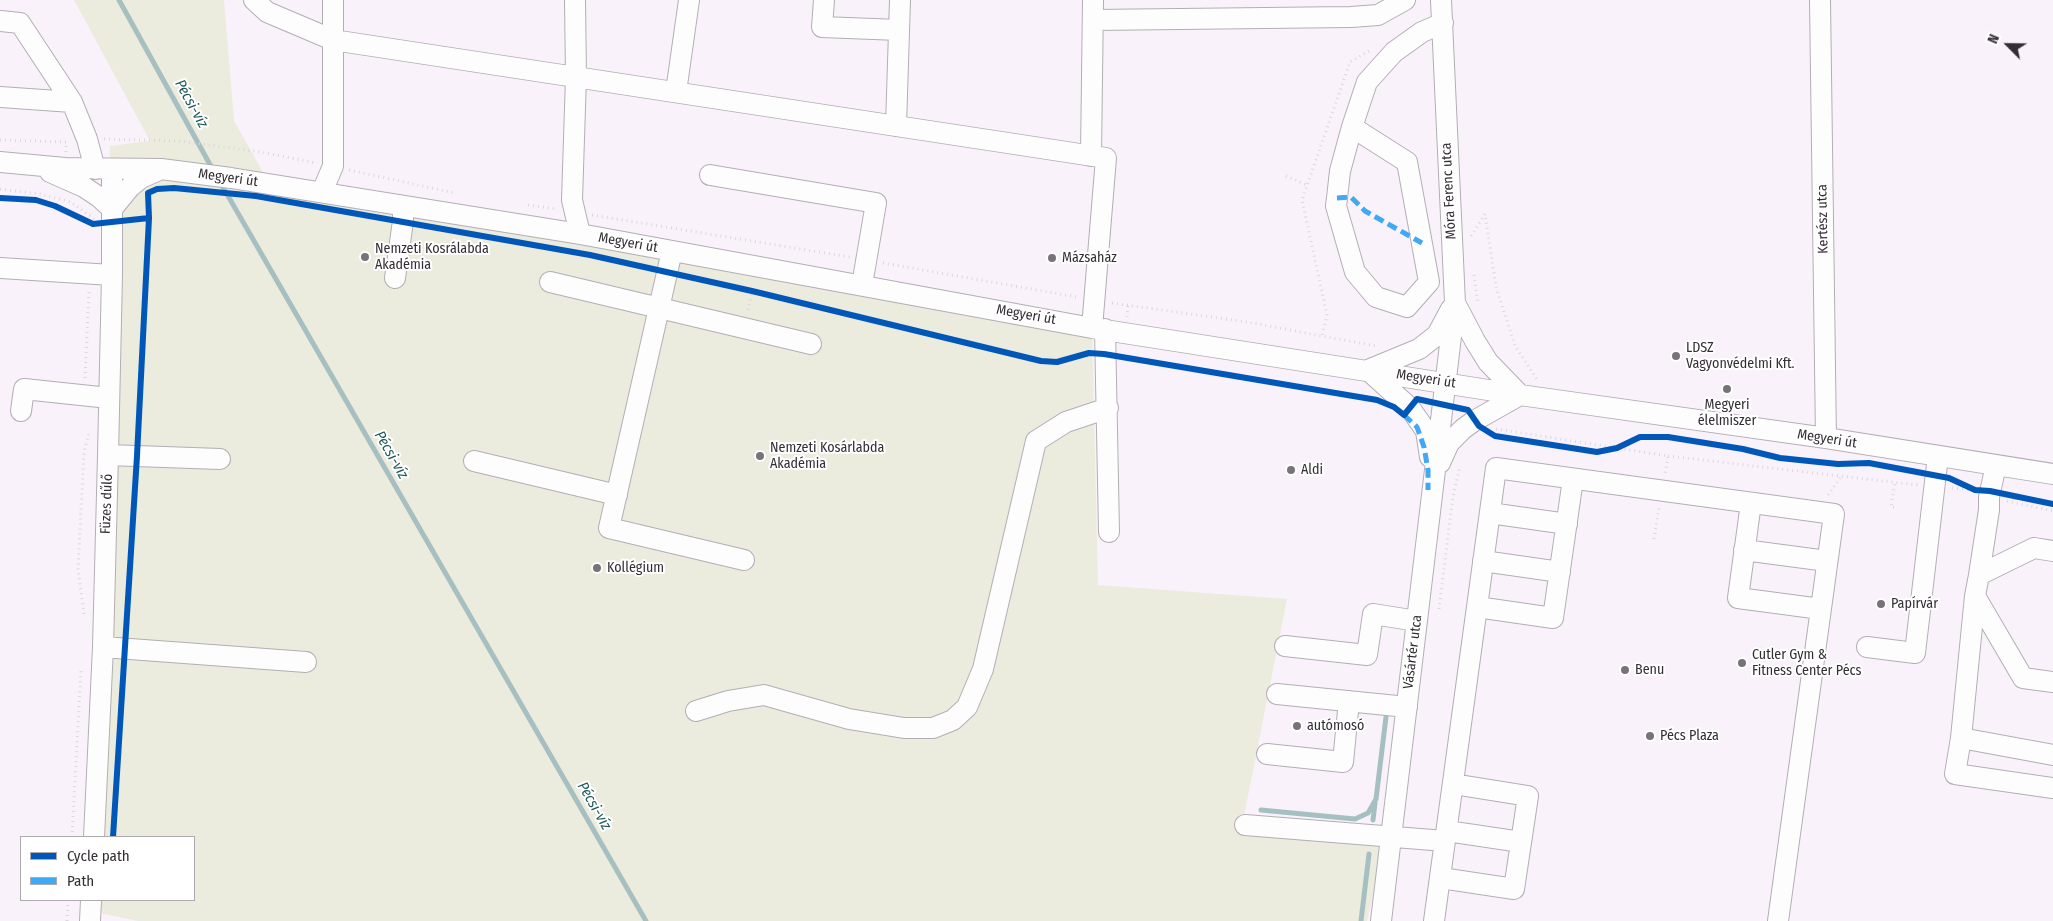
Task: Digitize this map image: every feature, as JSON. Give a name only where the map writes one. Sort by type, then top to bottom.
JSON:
[{"type":"street","points":[[254,0],[266,12],[333,40],[1106,158],[1095,300],[1108,408],[1109,532]]},
{"type":"street","points":[[322,192],[333,166],[333,0]]},
{"type":"street","points":[[575,0],[576,77],[572,200],[580,234]]},
{"type":"street","points":[[676,92],[689,0]]},
{"type":"street","points":[[824,0],[822,27],[899,30]]},
{"type":"street","points":[[896,126],[900,0]]},
{"type":"street","points":[[1091,156],[1093,0]]},
{"type":"street","points":[[1093,20],[1351,17],[1378,15],[1405,0]]},
{"type":"street","name":"Móra Ferenc utca","points":[[1441,0],[1455,303],[1446,382]]},
{"type":"street","name":"Kertész utca","points":[[1820,0],[1826,438]]},
{"type":"street","name":"Füzes dűlő","points":[[0,21],[20,23],[72,102],[86,139],[103,170],[102,218],[112,275],[103,647],[94,836]]},
{"type":"street","points":[[1352,127],[1407,162],[1429,282],[1408,307],[1376,297],[1355,272],[1336,206],[1340,171],[1352,127],[1367,82],[1394,52],[1422,32],[1442,23]]},
{"type":"street","points":[[0,97],[72,102]]},
{"type":"street","name":"Megyeri út","points":[[0,162],[103,170],[161,169],[231,178],[580,234],[1098,328],[1520,395],[1826,438],[1936,473],[1996,465],[2053,474]]},
{"type":"street","points":[[33,166],[84,187],[102,218],[119,198],[141,178],[161,169]]},
{"type":"street","points":[[710,175],[876,203],[862,285]]},
{"type":"street","points":[[395,278],[402,206]]},
{"type":"street","points":[[672,251],[609,528],[744,560]]},
{"type":"street","points":[[0,268],[112,275]]},
{"type":"street","points":[[550,282],[812,344]]},
{"type":"street","points":[[1434,476],[1426,430],[1410,408],[1368,370],[1419,349],[1437,335],[1455,303]]},
{"type":"street","points":[[1434,476],[1449,443],[1520,395],[1488,362],[1455,303]]},
{"type":"street","name":"Vásártér utca","points":[[1381,921],[1446,382]]},
{"type":"street","points":[[20,411],[24,389],[109,398]]},
{"type":"street","points":[[696,711],[728,701],[764,695],[849,719],[904,728],[933,728],[953,720],[967,706],[983,669],[1036,441],[1066,422],[1108,408]]},
{"type":"street","points":[[108,455],[220,459]]},
{"type":"street","points":[[474,462],[617,495]]},
{"type":"street","points":[[1996,465],[1985,493],[1989,510],[1980,575],[1975,596],[1961,738],[1955,774],[2053,788]]},
{"type":"street","points":[[1434,921],[1496,468],[1834,514],[1778,921]]},
{"type":"street","points":[[1866,647],[1914,653],[1936,473]]},
{"type":"street","points":[[1477,607],[1553,618],[1573,479]]},
{"type":"street","points":[[1751,503],[1738,598],[1821,609]]},
{"type":"street","points":[[1490,513],[1567,524]]},
{"type":"street","points":[[1980,575],[2034,548],[2053,551]]},
{"type":"street","points":[[1744,550],[1827,561]]},
{"type":"street","points":[[1483,561],[1560,572]]},
{"type":"street","points":[[1975,596],[2023,678],[2053,682]]},
{"type":"street","points":[[1285,646],[1367,655],[1373,614],[1417,620]]},
{"type":"street","points":[[103,647],[306,662]]},
{"type":"street","points":[[1277,694],[1407,708]]},
{"type":"street","points":[[1267,754],[1343,762],[1350,701]]},
{"type":"street","points":[[1961,738],[2053,755]]},
{"type":"street","points":[[1441,878],[1514,889],[1528,796],[1453,784]]},
{"type":"street","points":[[1245,825],[1392,836],[1446,836],[1521,842]]},
{"type":"street","points":[[90,921],[91,901]]},
{"type":"path","points":[[1322,336],[1327,314],[1302,200],[1350,62],[1375,46]]},
{"type":"path","points":[[66,142],[86,139],[179,141],[217,146],[261,152],[333,166],[459,194]]},
{"type":"path","points":[[1286,176],[1307,185]]},
{"type":"path","points":[[10,198],[36,200],[55,206]]},
{"type":"path","points":[[526,205],[574,211],[1095,300],[1247,322],[1382,347]]},
{"type":"path","points":[[1467,232],[1468,240],[1484,214],[1496,287],[1515,346],[1537,379]]},
{"type":"path","points":[[82,219],[102,218]]},
{"type":"path","points":[[1473,268],[1480,310]]},
{"type":"path","points":[[86,395],[84,385],[90,273]]},
{"type":"path","points":[[743,289],[762,294]]},
{"type":"path","points":[[1455,303],[1478,303]]},
{"type":"path","points":[[1530,378],[1547,380]]},
{"type":"path","points":[[1476,423],[1495,436],[1598,452],[1617,448],[1633,441]]},
{"type":"path","points":[[85,618],[78,570],[84,452],[91,426]]},
{"type":"path","points":[[1617,448],[1668,456],[1895,482],[1936,473],[1985,493],[2053,504]]},
{"type":"path","points":[[1654,539],[1668,456]]},
{"type":"path","points":[[1438,616],[1453,496],[1462,460]]},
{"type":"path","points":[[1936,473],[1985,493],[2053,511]]},
{"type":"path","points":[[1894,507],[1891,507],[1895,482]]},
{"type":"path","points":[[72,836],[82,668]]},
{"type":"path","points":[[66,921],[68,901]]},
{"type":"shaded area","points":[[74,0],[224,0],[234,121],[273,190],[1092,328],[1098,585],[1287,599],[1244,816],[1390,826],[1367,921],[138,921],[90,911],[91,901],[195,901],[195,836],[94,836],[110,146],[150,141]]},
{"type":"waterway","name":"Pécsi-víz","points":[[119,0],[213,170]]},
{"type":"waterway","name":"Pécsi-víz","points":[[220,182],[646,921]]},
{"type":"waterway","points":[[1261,810],[1355,819],[1368,813],[1376,799],[1386,717]]},
{"type":"waterway","points":[[1373,820],[1375,803]]},
{"type":"waterway","points":[[1361,921],[1369,854]]},
{"type":"marked path","points":[[1337,198],[1351,197],[1365,211],[1422,243]]},
{"type":"marked path","points":[[1404,415],[1417,427],[1424,447],[1428,470],[1428,490]]},
{"type":"cycle path","points":[[113,836],[137,456],[149,218],[148,193],[157,189],[174,188],[256,196],[590,255],[752,291],[1041,361],[1057,362],[1089,353],[1104,354],[1377,400],[1394,407],[1404,415],[1417,399],[1468,410],[1479,426],[1495,436],[1597,452],[1617,448],[1640,437],[1668,437],[1743,449],[1780,458],[1838,464],[1869,463],[1949,478],[1975,490],[1990,491],[2053,504]]},
{"type":"cycle path","points":[[0,198],[36,200],[55,206],[93,224],[149,218]]},
{"type":"place","name":"Nemzeti Kosrálabda Akadémia","points":[[365,257]]},
{"type":"place","name":"Mázsaház","points":[[1052,258]]},
{"type":"place","name":"LDSZ Vagyonvédelmi Kft.","points":[[1676,356]]},
{"type":"place","name":"Megyeri élelmiszer","points":[[1727,389]]},
{"type":"place","name":"Nemzeti Kosárlabda Akadémia","points":[[760,456]]},
{"type":"place","name":"Aldi","points":[[1291,470]]},
{"type":"place","name":"Kollégium","points":[[597,568]]},
{"type":"place","name":"Papírvár","points":[[1881,604]]},
{"type":"place","name":"Cutler Gym & Fitness Center Pécs","points":[[1742,663]]},
{"type":"place","name":"Benu","points":[[1625,670]]},
{"type":"place","name":"autómosó","points":[[1297,726]]},
{"type":"place","name":"Pécs Plaza","points":[[1650,736]]}]
